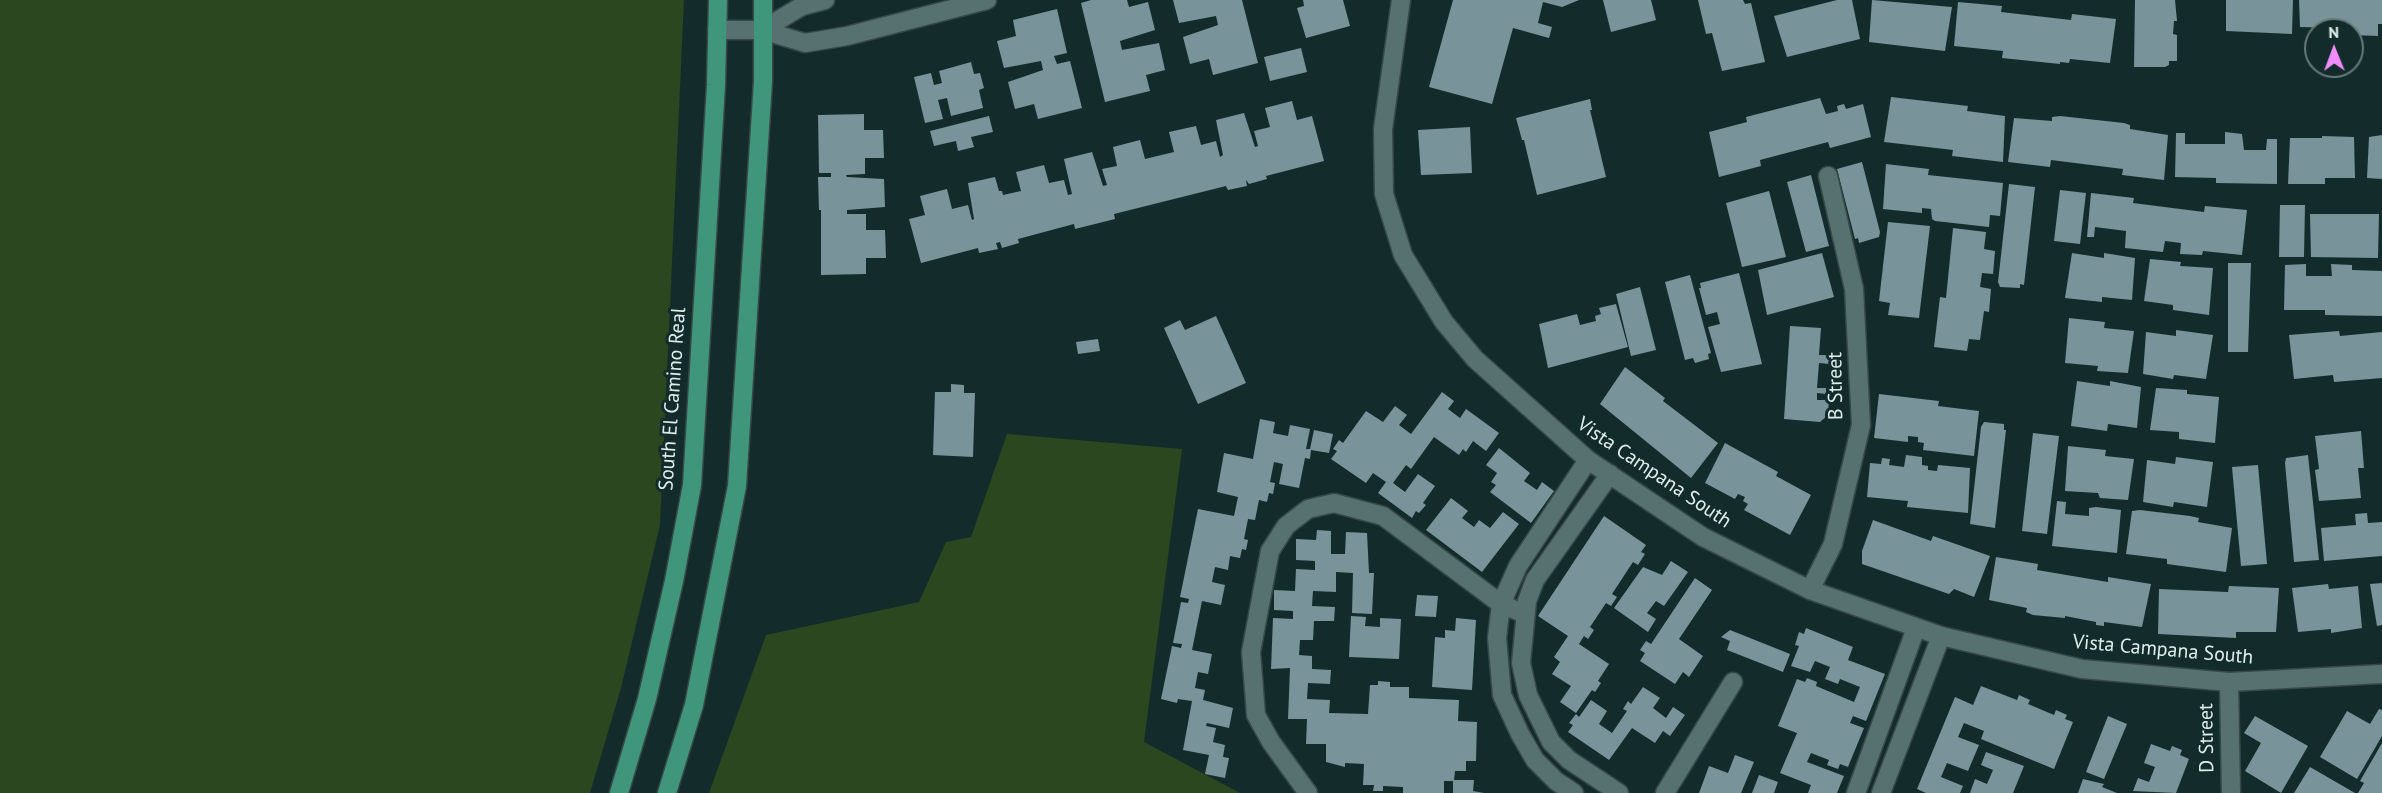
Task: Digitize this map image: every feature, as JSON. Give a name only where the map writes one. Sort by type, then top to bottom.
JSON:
[{"type":"main road","name":"South El Camino Real","points":[[619,793],[647,699],[674,581],[692,485],[717,86],[718,0]]},
{"type":"main road","points":[[667,793],[694,705],[737,486],[763,81],[763,0]]},
{"type":"street","points":[[762,30],[802,6],[825,0]]},
{"type":"street","points":[[717,30],[762,30],[805,44],[847,36],[987,0]]},
{"type":"street","name":"Vista Campana South","points":[[1401,0],[1383,129],[1384,194],[1403,255],[1444,322],[1475,359],[1564,441],[1588,460],[1702,537],[1810,590],[1941,636],[2082,669],[2229,682],[2382,674]]},
{"type":"street","name":"B Street","points":[[1810,590],[1833,544],[1861,425],[1854,289],[1828,176]]},
{"type":"street","points":[[1574,793],[1556,781],[1535,760],[1520,734],[1503,695],[1497,638],[1501,604],[1521,560],[1588,460]]},
{"type":"street","points":[[1610,474],[1535,580],[1525,614],[1521,663],[1528,695],[1539,722],[1551,742],[1569,760],[1619,793]]},
{"type":"street","points":[[1308,793],[1271,742],[1256,715],[1251,652],[1270,551],[1286,526],[1308,509],[1334,503],[1383,516],[1501,604],[1525,614]]},
{"type":"street","points":[[1856,793],[1916,628]]},
{"type":"street","points":[[1881,793],[1941,636]]},
{"type":"street","points":[[1665,793],[1733,682]]},
{"type":"street","name":"D Street","points":[[2229,682],[2231,793]]},
{"type":"green space","points":[[0,0],[684,0],[660,525],[621,688],[590,793],[0,793]]},
{"type":"green space","points":[[1007,434],[1182,449],[1144,742],[1240,793],[709,793],[766,635],[919,602],[946,542],[971,537]]},
{"type":"building","points":[[1091,0],[1127,0],[1129,7],[1148,2],[1155,30],[1120,41],[1122,50],[1159,43],[1165,70],[1146,75],[1150,91],[1105,102],[1081,3]]},
{"type":"building","points":[[1173,0],[1242,0],[1258,63],[1213,75],[1209,59],[1190,64],[1183,37],[1218,25],[1216,16],[1179,23]]},
{"type":"building","points":[[1303,0],[1343,0],[1350,26],[1306,38],[1297,8],[1304,6]]},
{"type":"building","points":[[1453,0],[1579,0],[1562,7],[1543,2],[1538,23],[1552,27],[1549,38],[1513,28],[1492,104],[1429,87]]},
{"type":"building","points":[[1603,0],[1651,0],[1656,20],[1611,32]]},
{"type":"building","points":[[1698,0],[1743,0],[1745,4],[1751,3],[1765,62],[1722,71],[1712,33],[1706,34]]},
{"type":"building","points":[[1837,0],[1852,0],[1860,39],[1787,57],[1774,16]]},
{"type":"building","points":[[1872,0],[1952,7],[1945,51],[1869,42]]},
{"type":"building","points":[[2135,0],[2175,0],[2177,21],[2174,21],[2173,34],[2177,35],[2177,61],[2169,61],[2169,65],[2165,67],[2134,67]]},
{"type":"building","points":[[2226,0],[2293,0],[2292,34],[2226,31]]},
{"type":"building","points":[[2299,0],[2382,0],[2382,24],[2378,24],[2378,36],[2364,35],[2364,18],[2304,18],[2304,27],[2300,27]]},
{"type":"building","points":[[1958,2],[2002,6],[2001,12],[2071,20],[2072,14],[2116,19],[2110,63],[2070,59],[2069,63],[2060,62],[2060,64],[2002,58],[2003,51],[1954,46]]},
{"type":"building","points":[[1057,9],[1067,53],[1054,56],[1057,64],[1070,61],[1082,108],[1038,119],[1034,104],[1015,109],[1008,82],[1043,70],[1041,61],[1004,68],[997,41],[1016,36],[1013,20]]},
{"type":"building","points":[[1301,48],[1307,72],[1270,81],[1264,57]]},
{"type":"building","points":[[971,62],[974,74],[980,73],[984,88],[979,90],[983,108],[951,116],[947,98],[938,100],[943,119],[925,123],[914,77],[931,73],[934,85],[942,83],[939,71]]},
{"type":"building","points":[[1891,97],[1968,106],[1967,111],[2005,116],[2003,162],[1952,156],[1953,150],[1884,142]]},
{"type":"building","points":[[1820,98],[1826,114],[1838,111],[1837,106],[1844,104],[1846,109],[1863,104],[1871,137],[1830,148],[1828,142],[1760,160],[1761,166],[1719,177],[1709,132],[1747,122],[1746,117]]},
{"type":"building","points":[[1590,99],[1592,110],[1590,110],[1606,177],[1537,195],[1524,140],[1522,140],[1516,118]]},
{"type":"building","points":[[1292,101],[1297,120],[1312,116],[1324,161],[1266,176],[1267,179],[1249,184],[1246,180],[1247,186],[1228,190],[1226,186],[1114,214],[1115,219],[1075,229],[1074,224],[1018,239],[1019,243],[1002,248],[1000,242],[996,243],[998,249],[979,253],[978,248],[921,263],[909,219],[925,215],[920,196],[947,189],[952,209],[968,205],[972,220],[974,219],[968,183],[995,177],[999,191],[1002,191],[1003,195],[1021,191],[1016,172],[1044,165],[1049,183],[1064,180],[1068,195],[1072,194],[1064,159],[1092,152],[1103,186],[1107,185],[1102,169],[1117,166],[1113,147],[1140,140],[1145,159],[1174,152],[1169,132],[1196,126],[1201,145],[1216,141],[1220,157],[1223,155],[1216,120],[1244,113],[1255,147],[1258,146],[1254,131],[1270,127],[1265,108]]},
{"type":"building","points":[[864,114],[864,130],[883,130],[884,158],[865,158],[865,174],[846,175],[847,177],[884,179],[885,207],[847,210],[847,214],[866,214],[866,230],[885,230],[886,258],[866,258],[866,274],[821,275],[821,210],[819,210],[818,177],[831,177],[831,173],[819,173],[818,115]]},
{"type":"building","points":[[989,116],[993,132],[971,137],[974,147],[958,151],[956,141],[934,146],[930,131]]},
{"type":"building","points":[[2052,117],[2124,123],[2130,125],[2130,129],[2168,135],[2164,180],[2122,175],[2123,169],[2051,160],[2050,167],[2008,162],[2014,118],[2052,121]]},
{"type":"building","points":[[1470,127],[1472,173],[1421,175],[1418,130]]},
{"type":"building","points":[[2225,132],[2242,134],[2244,150],[2266,150],[2267,139],[2277,139],[2277,184],[2216,183],[2216,178],[2175,177],[2176,133],[2185,133],[2185,144],[2225,144]]},
{"type":"building","points":[[2382,135],[2382,179],[2367,178],[2369,137]]},
{"type":"building","points":[[2322,136],[2354,137],[2355,178],[2325,178],[2325,184],[2288,184],[2290,138],[2322,138]]},
{"type":"building","points":[[1862,162],[1880,232],[1879,237],[1859,243],[1858,238],[1855,239],[1837,169]]},
{"type":"building","points":[[1886,164],[1929,169],[1928,175],[2003,183],[2000,216],[1990,215],[1989,227],[1935,221],[1932,219],[1931,209],[1922,208],[1922,213],[1883,209]]},
{"type":"building","points":[[1811,175],[1829,246],[1806,252],[1787,182]]},
{"type":"building","points":[[2009,184],[2035,187],[2024,285],[2020,284],[2020,288],[2000,287],[1998,282]]},
{"type":"building","points":[[2060,190],[2086,193],[2080,244],[2054,241]]},
{"type":"building","points":[[1769,191],[1786,257],[1742,267],[1726,203]]},
{"type":"building","points":[[2091,193],[2134,198],[2133,203],[2204,212],[2205,206],[2247,210],[2242,255],[2203,251],[2202,255],[2180,254],[2181,243],[2165,241],[2163,252],[2125,248],[2126,231],[2095,227],[2094,237],[2087,237]]},
{"type":"building","points":[[2280,205],[2305,205],[2304,257],[2279,257]]},
{"type":"building","points":[[2310,214],[2379,214],[2378,258],[2311,257]]},
{"type":"building","points":[[1888,222],[1930,226],[1919,318],[1888,315],[1890,303],[1879,301]]},
{"type":"building","points":[[1953,228],[1986,232],[1984,249],[1995,251],[1993,274],[1982,273],[1980,287],[1991,289],[1989,312],[1984,311],[1980,340],[1969,339],[1967,351],[1934,347],[1940,297],[1946,298]]},
{"type":"building","points":[[1822,253],[1834,297],[1767,315],[1758,270]]},
{"type":"building","points":[[2072,253],[2104,258],[2104,253],[2135,258],[2132,300],[2102,297],[2102,302],[2065,298]]},
{"type":"building","points":[[2150,259],[2181,262],[2180,266],[2213,268],[2209,315],[2173,310],[2173,305],[2144,301]]},
{"type":"building","points":[[2228,263],[2251,263],[2248,352],[2228,352]]},
{"type":"building","points":[[2306,264],[2306,276],[2332,276],[2331,264],[2352,265],[2352,270],[2382,271],[2382,316],[2325,315],[2325,310],[2284,310],[2285,265]]},
{"type":"building","points":[[1739,273],[1762,364],[1721,372],[1708,327],[1720,324],[1717,312],[1706,315],[1699,288],[1701,288],[1700,283]]},
{"type":"building","points":[[1690,275],[1711,353],[1708,354],[1709,359],[1695,363],[1693,358],[1685,360],[1665,282]]},
{"type":"building","points":[[1640,287],[1656,350],[1631,356],[1616,294]]},
{"type":"building","points":[[1616,304],[1628,347],[1548,368],[1539,324],[1577,314],[1580,325],[1596,321],[1595,316],[1601,314],[1599,308]]},
{"type":"building","points":[[1216,316],[1246,383],[1198,404],[1164,328],[1180,320],[1185,330]]},
{"type":"building","points":[[2069,318],[2105,322],[2104,328],[2134,331],[2128,373],[2097,371],[2098,366],[2065,363]]},
{"type":"building","points":[[1790,326],[1821,328],[1819,355],[1829,355],[1829,364],[1819,363],[1817,388],[1826,388],[1826,394],[1817,393],[1817,400],[1829,400],[1828,415],[1820,422],[1784,419]]},
{"type":"building","points":[[2176,330],[2213,335],[2206,379],[2174,375],[2173,379],[2143,374],[2146,332],[2176,336]]},
{"type":"building","points":[[2339,331],[2340,336],[2382,332],[2382,378],[2334,382],[2333,375],[2294,379],[2289,335]]},
{"type":"building","points":[[1098,339],[1100,351],[1078,354],[1076,342]]},
{"type":"building","points":[[1625,367],[1665,398],[1663,401],[1718,443],[1691,478],[1600,404]]},
{"type":"building","points":[[2077,381],[2110,386],[2110,381],[2141,387],[2137,428],[2108,424],[2107,431],[2071,426]]},
{"type":"building","points":[[951,384],[964,385],[964,393],[975,393],[973,457],[933,455],[935,392],[951,392]]},
{"type":"building","points":[[2156,388],[2187,390],[2187,394],[2219,397],[2215,443],[2179,439],[2179,432],[2150,430]]},
{"type":"building","points":[[1442,392],[1454,401],[1448,409],[1460,418],[1466,409],[1499,433],[1486,451],[1473,441],[1466,452],[1463,449],[1459,455],[1434,437],[1411,469],[1406,465],[1393,483],[1405,492],[1418,474],[1435,486],[1423,503],[1426,505],[1419,513],[1416,511],[1412,518],[1378,493],[1386,482],[1373,473],[1366,483],[1331,459],[1337,451],[1333,449],[1339,440],[1343,443],[1366,411],[1383,422],[1395,406],[1407,415],[1399,425],[1411,434]]},
{"type":"building","points":[[1879,394],[1939,401],[1938,406],[1979,411],[1974,456],[1923,450],[1924,443],[1918,442],[1918,437],[1908,436],[1908,442],[1874,438]]},
{"type":"building","points":[[1260,419],[1275,422],[1273,433],[1288,436],[1290,425],[1310,429],[1306,449],[1310,449],[1314,430],[1333,434],[1329,453],[1311,450],[1310,459],[1305,458],[1299,488],[1279,484],[1283,464],[1274,462],[1270,482],[1275,483],[1273,494],[1269,493],[1267,502],[1259,500],[1255,520],[1248,519],[1244,539],[1248,540],[1246,550],[1242,549],[1240,558],[1230,556],[1228,570],[1215,567],[1212,582],[1225,585],[1221,605],[1202,601],[1192,650],[1212,654],[1208,674],[1198,672],[1195,688],[1205,690],[1203,700],[1233,708],[1229,728],[1207,723],[1206,726],[1216,728],[1213,742],[1225,745],[1223,757],[1229,758],[1225,778],[1205,774],[1209,755],[1183,750],[1192,701],[1178,699],[1177,703],[1161,699],[1172,646],[1181,648],[1182,644],[1173,643],[1181,602],[1188,603],[1189,599],[1180,597],[1198,509],[1234,516],[1238,497],[1217,492],[1224,453],[1253,459]]},
{"type":"building","points":[[1984,422],[2004,424],[2004,430],[2006,430],[1995,528],[1970,524],[1981,427]]},
{"type":"building","points":[[2361,431],[2364,468],[2358,468],[2361,498],[2319,501],[2315,470],[2319,469],[2315,436]]},
{"type":"building","points":[[2033,433],[2059,436],[2047,534],[2022,531]]},
{"type":"building","points":[[1725,443],[1778,472],[1776,476],[1811,495],[1790,535],[1744,510],[1748,504],[1743,501],[1745,497],[1738,494],[1735,499],[1705,483]]},
{"type":"building","points":[[2068,446],[2106,450],[2105,456],[2134,459],[2128,500],[2100,498],[2098,493],[2065,491]]},
{"type":"building","points":[[1499,448],[1530,473],[1524,481],[1537,490],[1542,482],[1554,491],[1531,523],[1490,492],[1496,485],[1491,482],[1497,473],[1486,465]]},
{"type":"building","points":[[1906,455],[1922,457],[1922,465],[1928,466],[1928,470],[1937,471],[1938,465],[1970,468],[1968,513],[1907,507],[1908,501],[1867,497],[1870,463],[1881,464],[1882,458],[1890,459],[1889,465],[1904,467]]},
{"type":"building","points":[[2308,455],[2319,560],[2294,562],[2285,463],[2286,458]]},
{"type":"building","points":[[2176,457],[2213,462],[2207,507],[2174,502],[2173,507],[2143,502],[2147,460],[2175,464]]},
{"type":"building","points":[[2258,465],[2267,564],[2241,566],[2232,467]]},
{"type":"building","points":[[1451,498],[1468,511],[1462,518],[1474,527],[1479,520],[1490,528],[1503,512],[1519,524],[1482,572],[1426,530]]},
{"type":"building","points":[[2057,501],[2066,502],[2065,514],[2089,516],[2089,508],[2096,507],[2121,510],[2117,553],[2052,546]]},
{"type":"building","points":[[2132,511],[2190,516],[2199,518],[2198,522],[2232,528],[2226,572],[2167,564],[2167,559],[2126,554]]},
{"type":"building","points":[[2367,513],[2368,523],[2382,522],[2382,556],[2324,561],[2321,528],[2356,525],[2355,514]]},
{"type":"building","points":[[1604,516],[1646,545],[1641,552],[1645,554],[1638,565],[1633,562],[1612,594],[1617,597],[1611,606],[1606,603],[1590,627],[1594,630],[1588,639],[1584,636],[1579,644],[1609,664],[1598,681],[1601,683],[1595,692],[1592,690],[1576,713],[1560,702],[1571,686],[1552,674],[1560,662],[1554,657],[1568,636],[1538,616]]},
{"type":"building","points":[[1873,520],[1931,541],[1933,536],[1990,556],[1974,597],[1954,589],[1949,594],[1862,564],[1862,551]]},
{"type":"building","points":[[1317,530],[1331,531],[1331,554],[1345,554],[1346,532],[1367,533],[1369,573],[1374,573],[1372,614],[1352,613],[1353,573],[1336,572],[1336,592],[1313,591],[1312,606],[1335,607],[1334,621],[1314,621],[1313,640],[1300,640],[1299,655],[1312,656],[1312,669],[1331,670],[1330,684],[1308,683],[1307,699],[1330,700],[1329,713],[1368,714],[1370,685],[1378,685],[1378,681],[1390,682],[1390,687],[1409,687],[1409,698],[1459,700],[1458,721],[1477,722],[1476,761],[1466,761],[1466,771],[1455,771],[1454,780],[1474,780],[1473,791],[1484,793],[1453,793],[1453,781],[1444,781],[1444,793],[1403,793],[1403,787],[1383,786],[1383,791],[1373,791],[1374,785],[1363,785],[1364,764],[1345,763],[1345,767],[1326,762],[1326,744],[1306,744],[1307,719],[1288,719],[1290,668],[1271,669],[1273,618],[1293,619],[1293,611],[1274,610],[1274,590],[1295,591],[1296,569],[1315,570],[1315,561],[1296,560],[1296,539],[1316,540]]},
{"type":"building","points":[[1996,557],[2038,564],[2037,570],[2108,582],[2108,577],[2151,584],[2142,627],[2104,622],[2104,626],[2096,625],[2096,622],[2065,616],[2065,618],[2033,615],[2026,612],[2027,608],[1989,600]]},
{"type":"building","points":[[1671,561],[1688,572],[1664,606],[1656,601],[1647,613],[1656,619],[1648,632],[1614,608],[1643,567],[1662,575]]},
{"type":"building","points":[[1695,578],[1712,590],[1679,639],[1703,656],[1689,677],[1683,672],[1675,684],[1640,661],[1645,653],[1640,650],[1646,641],[1651,644]]},
{"type":"building","points":[[2382,583],[2382,625],[2377,626],[2370,584]]},
{"type":"building","points":[[2328,584],[2329,589],[2358,586],[2362,628],[2331,633],[2331,629],[2298,632],[2292,588]]},
{"type":"building","points":[[2229,586],[2279,588],[2276,632],[2236,632],[2236,638],[2158,634],[2159,589],[2228,592]]},
{"type":"building","points":[[1417,595],[1438,596],[1436,617],[1415,616]]},
{"type":"building","points":[[1351,616],[1366,617],[1365,626],[1380,627],[1380,618],[1401,619],[1399,659],[1349,657]]},
{"type":"building","points":[[1456,618],[1476,620],[1472,690],[1432,687],[1435,637],[1445,638],[1445,630],[1455,631]]},
{"type":"building","points":[[1806,628],[1853,647],[1848,660],[1885,674],[1866,721],[1853,716],[1850,723],[1864,728],[1848,767],[1840,764],[1838,769],[1827,765],[1829,760],[1811,753],[1807,762],[1844,776],[1837,793],[1808,793],[1811,785],[1780,773],[1797,733],[1778,726],[1797,679],[1805,682],[1807,678],[1817,682],[1816,686],[1854,702],[1860,687],[1840,679],[1838,684],[1825,679],[1830,667],[1815,661],[1810,672],[1791,666],[1799,646],[1795,645],[1799,632],[1804,634]]},
{"type":"building","points":[[1730,630],[1790,654],[1783,672],[1727,650],[1730,641],[1721,637]]},
{"type":"building","points":[[1981,686],[2017,700],[2019,695],[2030,700],[2028,704],[2054,715],[2056,710],[2067,715],[2065,719],[2073,722],[2054,769],[1981,739],[1984,731],[1964,723],[1958,737],[1979,745],[1968,771],[1947,763],[1941,777],[1963,786],[1960,793],[1926,793],[1917,789],[1955,697],[1973,705]]},
{"type":"building","points":[[1643,687],[1660,698],[1653,708],[1666,718],[1673,707],[1685,715],[1670,736],[1663,731],[1655,743],[1632,728],[1609,760],[1568,732],[1573,725],[1569,723],[1576,714],[1579,717],[1591,700],[1607,711],[1599,724],[1612,733],[1627,711],[1623,709],[1628,701],[1631,704]]},
{"type":"building","points":[[2379,709],[2382,710],[2382,736],[2357,779],[2320,757],[2347,711],[2370,724]]},
{"type":"building","points":[[2108,716],[2127,724],[2104,779],[2086,772]]},
{"type":"building","points":[[2255,716],[2308,746],[2281,793],[2245,771],[2261,743],[2244,733]]},
{"type":"building","points":[[2382,743],[2382,793],[2358,793],[2364,783],[2360,781]]},
{"type":"building","points":[[2151,744],[2170,751],[2172,746],[2182,750],[2180,755],[2189,759],[2176,793],[2133,791],[2138,778],[2149,782],[2155,767],[2144,763]]},
{"type":"building","points":[[1986,752],[2024,766],[2013,793],[1970,793],[1975,779],[1987,784],[1993,770],[1981,765]]},
{"type":"building","points":[[1735,755],[1754,762],[1741,793],[1699,793],[1709,766],[1728,773]]},
{"type":"building","points":[[2310,767],[2355,793],[2294,793]]},
{"type":"building","points":[[1759,775],[1778,782],[1774,793],[1752,793]]},
{"type":"building","points":[[2083,779],[2104,784],[2102,787],[2117,793],[2078,793]]}]
